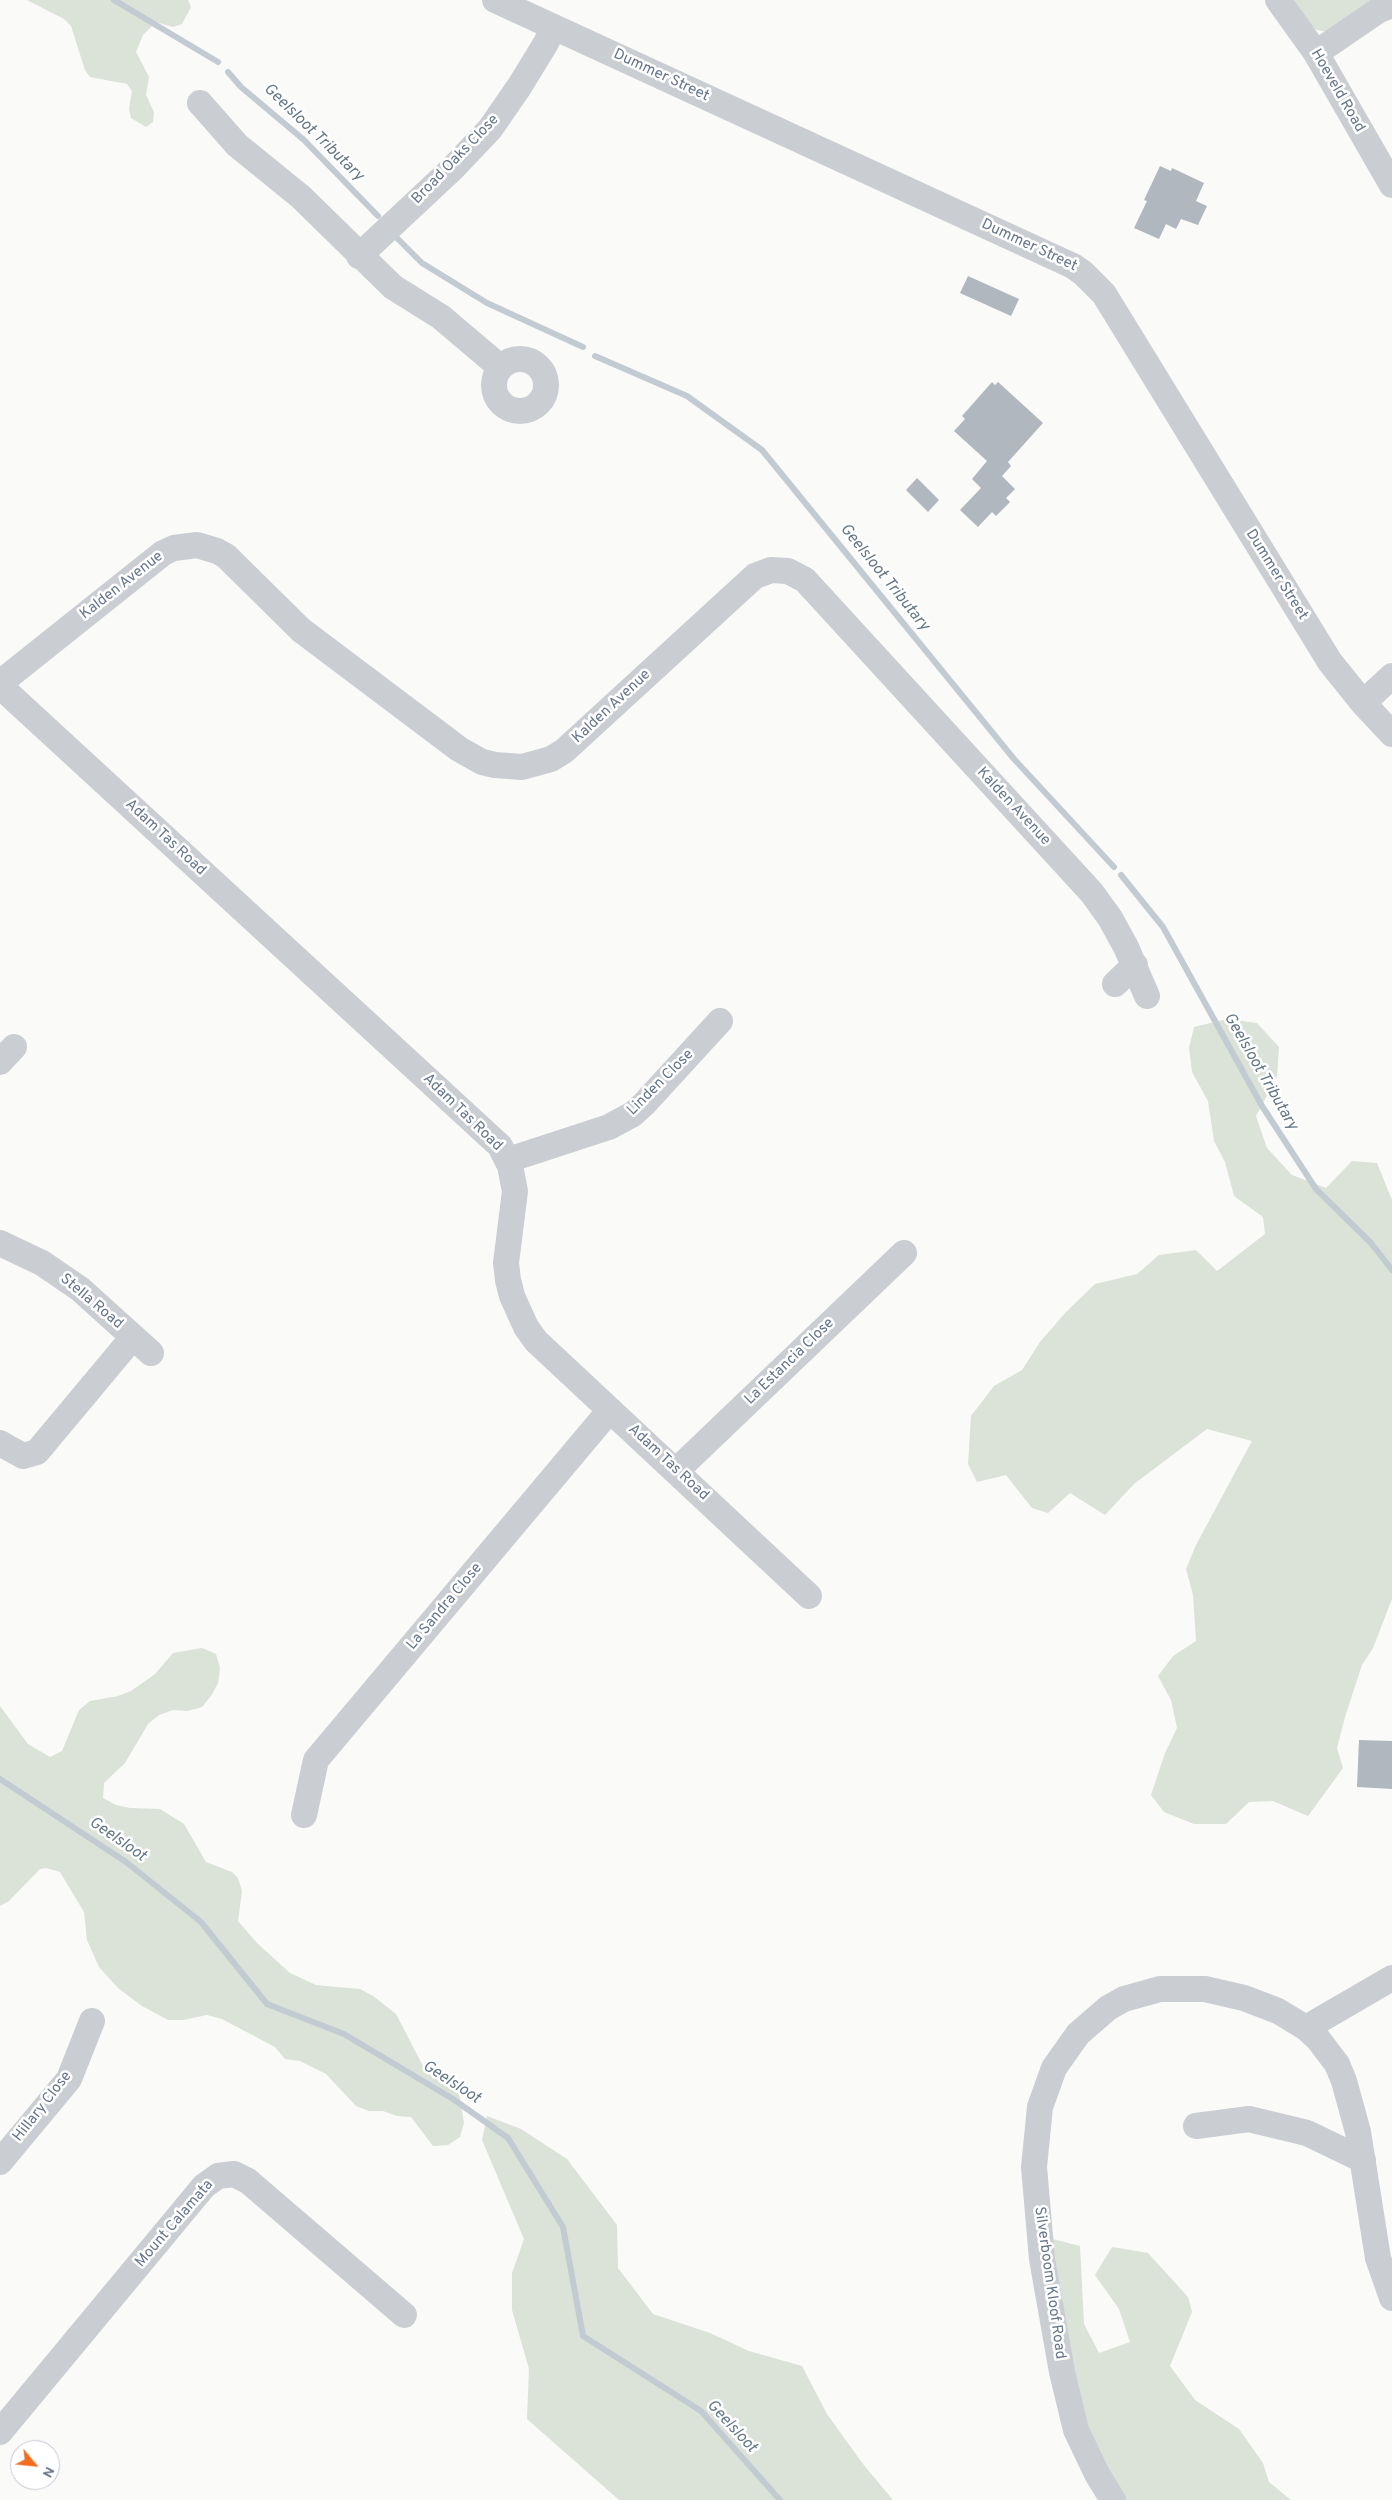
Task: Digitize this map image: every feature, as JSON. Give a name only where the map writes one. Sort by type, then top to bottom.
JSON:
[{"type":"street","name":"Dummer Street","points":[[495,0],[1073,266],[1083,273],[1104,294],[1330,662],[1363,703],[1392,734]]},
{"type":"street","name":"Hoeveld Road","points":[[1278,0],[1316,53],[1392,186]]},
{"type":"street","points":[[1316,53],[1379,10],[1392,5]]},
{"type":"street","name":"Broad Oaks Close","points":[[359,256],[452,169],[490,128],[519,87],[553,27]]},
{"type":"street","points":[[200,103],[237,145],[301,197],[359,256],[393,287],[441,317],[500,367]]},
{"type":"street","name":"Kalden Avenue","points":[[0,685],[163,553],[185,546],[197,545],[226,556],[301,630],[459,749],[482,762],[495,766],[522,767],[551,759],[575,742],[755,576],[771,570],[788,571],[805,580],[1092,893],[1110,918],[1135,965],[1147,996]]},
{"type":"street","points":[[1363,703],[1392,676]]},
{"type":"street","name":"Adam Tas Road","points":[[0,685],[500,1146],[508,1160],[515,1191],[506,1263],[512,1296],[518,1312],[536,1341],[809,1596]]},
{"type":"street","points":[[1115,984],[1135,965]]},
{"type":"street","name":"Linden Close","points":[[508,1160],[609,1127],[633,1114],[720,1021]]},
{"type":"street","name":"Stella Road","points":[[0,1244],[42,1264],[65,1278],[95,1301],[142,1345],[36,1452],[22,1456],[0,1442]]},
{"type":"street","name":"La Estancia Close","points":[[676,1471],[904,1253]]},
{"type":"street","name":"La Sandra Close","points":[[304,1815],[316,1760],[610,1410]]},
{"type":"street","points":[[1306,2028],[1392,1978]]},
{"type":"street","name":"Silverboom Kloof Road","points":[[1113,2500],[1097,2474],[1076,2430],[1062,2372],[1042,2258],[1034,2167],[1037,2124],[1046,2087],[1065,2050],[1093,2020],[1108,2008],[1124,1999],[1160,1989],[1183,1988],[1225,1992],[1278,2012],[1306,2028],[1337,2064],[1358,2132],[1378,2258],[1392,2298]]},
{"type":"street","name":"Hillary Close","points":[[0,2162],[69,2079],[92,2021]]},
{"type":"street","points":[[1196,2126],[1249,2120],[1307,2133],[1363,2160]]},
{"type":"street","name":"Mount Calamata","points":[[0,2432],[204,2186],[218,2176],[234,2174],[248,2181],[404,2315]]},
{"type":"shaded area","points":[[27,0],[188,0],[191,7],[182,24],[173,27],[156,22],[143,35],[136,52],[149,77],[146,95],[154,112],[153,122],[146,127],[131,118],[129,109],[132,91],[127,84],[90,77],[85,70],[71,26],[64,19]]},
{"type":"shaded area","points":[[1288,0],[1378,0],[1326,32],[1309,28]]},
{"type":"shaded area","points":[[1227,1019],[1257,1023],[1279,1047],[1277,1077],[1256,1116],[1267,1148],[1292,1175],[1326,1188],[1352,1161],[1377,1163],[1392,1200],[1392,1599],[1373,1648],[1362,1665],[1345,1717],[1337,1748],[1343,1768],[1308,1816],[1273,1801],[1249,1802],[1226,1824],[1194,1824],[1164,1812],[1151,1795],[1165,1753],[1177,1728],[1171,1700],[1158,1676],[1173,1656],[1196,1641],[1193,1595],[1186,1569],[1196,1545],[1252,1441],[1207,1429],[1134,1484],[1105,1515],[1070,1493],[1048,1513],[1032,1508],[1006,1475],[977,1482],[968,1464],[971,1416],[994,1386],[1022,1370],[1040,1342],[1066,1312],[1095,1284],[1137,1274],[1159,1255],[1196,1250],[1217,1271],[1265,1234],[1263,1217],[1234,1196],[1225,1162],[1214,1141],[1208,1101],[1192,1072],[1189,1048],[1194,1027]]},
{"type":"shaded area","points":[[202,1648],[216,1654],[220,1668],[218,1683],[211,1696],[202,1707],[188,1711],[173,1710],[159,1715],[148,1724],[125,1763],[104,1783],[103,1798],[116,1805],[130,1808],[160,1809],[184,1824],[206,1862],[232,1872],[238,1878],[242,1891],[238,1921],[257,1943],[290,1973],[316,1985],[360,1989],[373,1996],[396,2014],[423,2066],[459,2093],[464,2123],[460,2137],[448,2145],[433,2146],[411,2117],[397,2116],[383,2111],[369,2111],[356,2106],[326,2074],[300,2061],[285,2059],[275,2047],[222,2019],[207,2015],[183,2020],[168,2020],[142,2006],[118,1988],[99,1967],[87,1940],[84,1912],[60,1872],[46,1868],[40,1869],[9,1901],[0,1906],[0,1706],[28,1744],[50,1757],[62,1751],[79,1710],[90,1701],[118,1696],[131,1691],[155,1674],[173,1653]]},
{"type":"shaded area","points":[[487,2116],[521,2129],[567,2159],[617,2225],[618,2268],[653,2314],[710,2333],[749,2351],[802,2366],[827,2414],[863,2464],[893,2500],[619,2500],[527,2419],[529,2369],[512,2310],[512,2273],[524,2239],[482,2140]]},
{"type":"shaded area","points":[[1049,2238],[1080,2246],[1084,2324],[1099,2353],[1130,2342],[1119,2309],[1095,2275],[1112,2247],[1148,2253],[1188,2297],[1192,2312],[1170,2366],[1195,2400],[1239,2429],[1263,2463],[1269,2482],[1291,2500],[1120,2500],[1082,2429]]},
{"type":"building","points":[[1160,166],[1171,171],[1172,168],[1204,183],[1196,201],[1207,206],[1198,225],[1181,219],[1176,229],[1166,224],[1159,239],[1134,228],[1147,201],[1144,200]]},
{"type":"building","points":[[968,276],[1019,299],[1011,316],[960,293]]},
{"type":"building","points":[[992,382],[995,385],[998,382],[1043,423],[1008,462],[1011,466],[1002,476],[1015,489],[1006,498],[1010,502],[996,516],[992,512],[978,527],[960,510],[981,488],[972,479],[987,461],[954,431],[965,419],[962,416]]},
{"type":"building","points":[[917,478],[939,500],[928,512],[906,490]]},
{"type":"building","points":[[1359,1740],[1392,1741],[1392,1789],[1357,1787]]},
{"type":"waterway","name":"Geelsloot Tributary","points":[[114,0],[218,62]]},
{"type":"waterway","name":"Geelsloot Tributary","points":[[228,72],[241,87],[304,140],[378,216]]},
{"type":"waterway","name":"Geelsloot Tributary","points":[[397,238],[422,263],[487,303],[583,347]]},
{"type":"waterway","name":"Geelsloot Tributary","points":[[595,356],[687,396],[762,450],[1014,759],[1114,867]]},
{"type":"waterway","name":"Geelsloot Tributary","points":[[1121,875],[1163,927],[1262,1106],[1316,1189],[1371,1243],[1392,1270]]},
{"type":"waterway","name":"Geelsloot","points":[[0,1779],[126,1862],[201,1922],[267,2004],[344,2034],[453,2099],[508,2138],[563,2227],[583,2336],[701,2411],[780,2500]]}]
